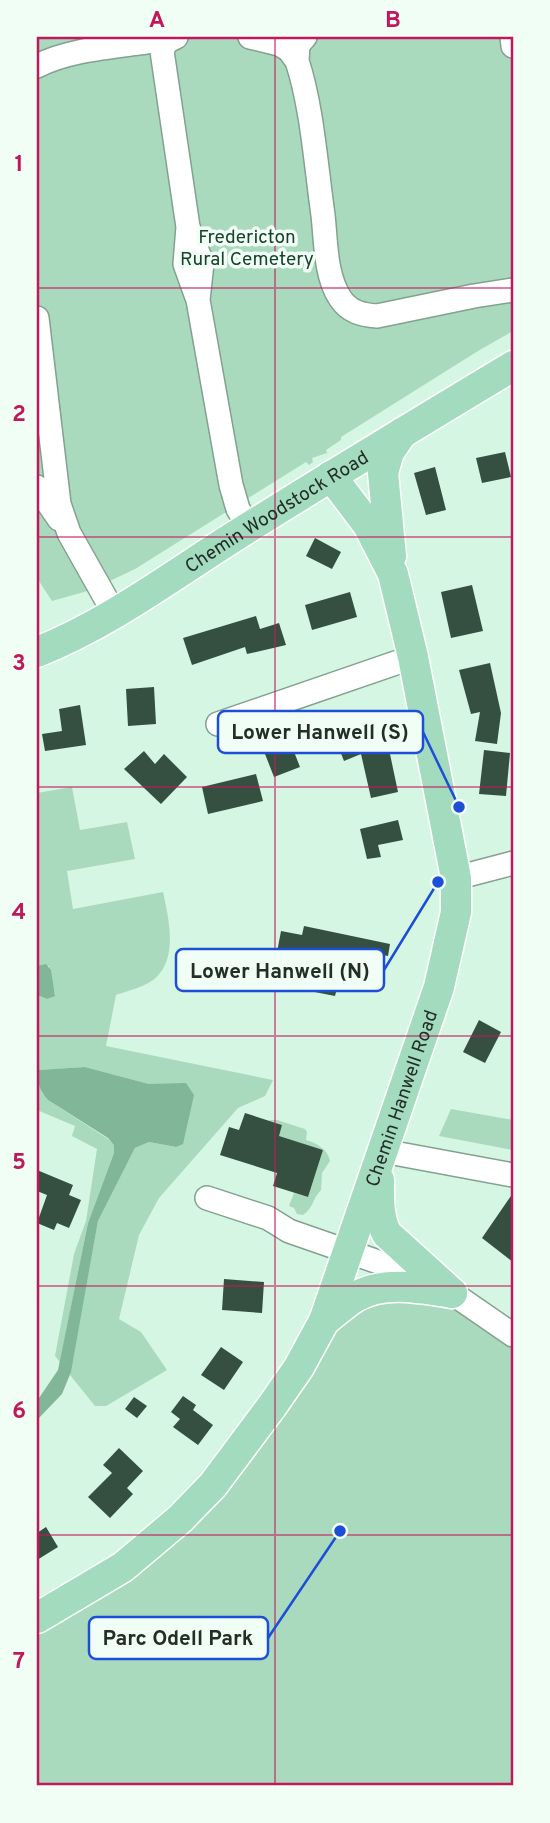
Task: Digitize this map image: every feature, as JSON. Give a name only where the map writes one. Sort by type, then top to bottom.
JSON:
[{"type":"main road","name":"Chemin Woodstock Road","points":[[37,652],[73,637],[114,613],[248,527],[513,366]]},
{"type":"main road","points":[[393,574],[383,473],[389,452],[403,432]]},
{"type":"main road","name":"Chemin Hanwell Road","points":[[37,1618],[123,1567],[153,1544],[205,1493],[299,1367],[324,1321],[439,987],[456,912],[456,878],[413,657],[393,574],[368,525],[331,476]]},
{"type":"main road","points":[[381,1156],[379,1206],[387,1234],[453,1293]]},
{"type":"main road","points":[[324,1321],[353,1298],[379,1288],[412,1287],[453,1293]]},
{"type":"street","points":[[250,37],[279,44],[289,50],[297,61],[302,75],[311,134],[327,258],[340,298],[351,309],[362,315],[377,316],[513,290]]},
{"type":"street","points":[[279,44],[304,37]]},
{"type":"street","points":[[297,61],[298,45],[304,37]]},
{"type":"street","points":[[512,37],[513,46]]},
{"type":"street","points":[[37,66],[99,49],[164,42],[188,227],[185,264],[198,300],[230,485],[248,527]]},
{"type":"street","points":[[37,317],[51,429],[43,477],[69,533],[114,613]]},
{"type":"street","points":[[218,724],[413,657]]},
{"type":"street","points":[[456,878],[513,863]]},
{"type":"street","points":[[381,1156],[513,1175]]},
{"type":"street","points":[[207,1198],[268,1218],[289,1231],[413,1274],[453,1293],[513,1335]]},
{"type":"green space","name":"Fredericton Rural Cemetery","points":[[37,37],[513,37],[513,331],[341,437],[341,440],[326,450],[327,453],[312,458],[313,462],[309,465],[306,462],[135,569],[91,590],[52,601],[37,578]]},
{"type":"green space","points":[[72,787],[80,830],[127,822],[135,859],[67,871],[73,909],[163,892],[169,922],[170,944],[165,964],[151,981],[116,995],[106,1046],[273,1080],[265,1096],[238,1108],[159,1198],[139,1235],[119,1319],[141,1332],[167,1370],[106,1406],[95,1406],[70,1375],[98,1221],[135,1148],[149,1142],[176,1147],[182,1144],[149,1084],[85,1067],[38,1070],[42,1093],[48,1100],[114,1144],[114,1153],[88,1223],[60,1362],[55,1356],[74,1254],[86,1221],[97,1149],[72,1136],[75,1126],[37,1110],[37,995],[47,999],[55,995],[49,966],[37,966],[37,793]]},
{"type":"green space","points":[[451,1109],[513,1120],[513,1150],[439,1136]]},
{"type":"green space","points":[[268,1120],[277,1120],[305,1129],[306,1140],[321,1147],[329,1157],[330,1161],[322,1173],[321,1190],[303,1215],[297,1214],[294,1208],[289,1206],[294,1193],[308,1197],[323,1150],[277,1140],[282,1125]]},
{"type":"green space","points":[[412,1287],[513,1335],[513,1786],[37,1786],[37,1618],[153,1544],[324,1321]]},
{"type":"shaded area","points":[[46,964],[51,970],[55,996],[47,999],[37,995],[37,966]]},
{"type":"shaded area","points":[[85,1067],[149,1084],[186,1083],[194,1095],[183,1144],[176,1147],[149,1142],[135,1148],[98,1221],[71,1372],[62,1394],[37,1420],[37,1401],[58,1370],[88,1223],[114,1153],[114,1145],[108,1138],[48,1100],[40,1086],[38,1070]]},
{"type":"building","points":[[505,452],[511,477],[482,483],[476,458]]},
{"type":"building","points":[[435,467],[446,510],[426,515],[414,473]]},
{"type":"building","points":[[315,538],[341,552],[332,569],[306,556]]},
{"type":"building","points":[[472,585],[483,631],[451,638],[441,592]]},
{"type":"building","points":[[350,592],[357,617],[312,630],[305,605]]},
{"type":"building","points":[[256,616],[260,629],[279,623],[286,645],[247,654],[245,647],[192,665],[183,638]]},
{"type":"building","points":[[490,663],[501,713],[497,744],[475,741],[480,712],[471,714],[459,670]]},
{"type":"building","points":[[154,687],[156,724],[128,726],[126,689]]},
{"type":"building","points":[[80,705],[86,745],[45,751],[42,734],[62,731],[59,709]]},
{"type":"building","points":[[373,712],[390,754],[398,792],[371,798],[361,754],[344,761],[331,728]]},
{"type":"building","points":[[291,744],[300,767],[274,777],[265,754]]},
{"type":"building","points":[[484,750],[510,753],[506,796],[479,794]]},
{"type":"building","points":[[144,751],[155,764],[164,754],[187,777],[161,804],[124,769]]},
{"type":"building","points":[[256,774],[263,801],[208,814],[202,787]]},
{"type":"building","points":[[398,820],[403,840],[378,845],[381,857],[367,859],[360,829]]},
{"type":"building","points":[[304,926],[390,944],[388,956],[360,951],[352,987],[338,984],[335,996],[274,984],[281,931],[302,935]]},
{"type":"building","points":[[479,1020],[501,1032],[485,1063],[463,1052]]},
{"type":"building","points":[[245,1113],[282,1125],[279,1136],[323,1150],[308,1197],[273,1186],[277,1173],[220,1155],[229,1127],[239,1130]]},
{"type":"building","points":[[37,1170],[73,1185],[69,1195],[81,1200],[69,1228],[57,1223],[54,1230],[37,1223],[47,1195],[37,1191]]},
{"type":"building","points":[[513,1193],[513,1262],[482,1238]]},
{"type":"building","points":[[224,1279],[264,1282],[262,1313],[222,1310]]},
{"type":"building","points":[[221,1347],[243,1362],[224,1390],[201,1375]]},
{"type":"building","points":[[183,1396],[196,1405],[193,1410],[213,1425],[198,1445],[173,1427],[180,1419],[171,1412]]},
{"type":"building","points":[[134,1397],[147,1406],[137,1418],[125,1409]]},
{"type":"building","points":[[119,1448],[143,1471],[127,1488],[133,1494],[110,1518],[88,1497],[112,1473],[103,1465]]},
{"type":"building","points":[[46,1527],[58,1547],[37,1560],[37,1533]]},
{"type":"place","name":"Lower Hanwell (S)","points":[[459,807]]},
{"type":"place","name":"Lower Hanwell (N)","points":[[438,882]]},
{"type":"place","name":"Parc Odell Park","points":[[340,1531]]}]
